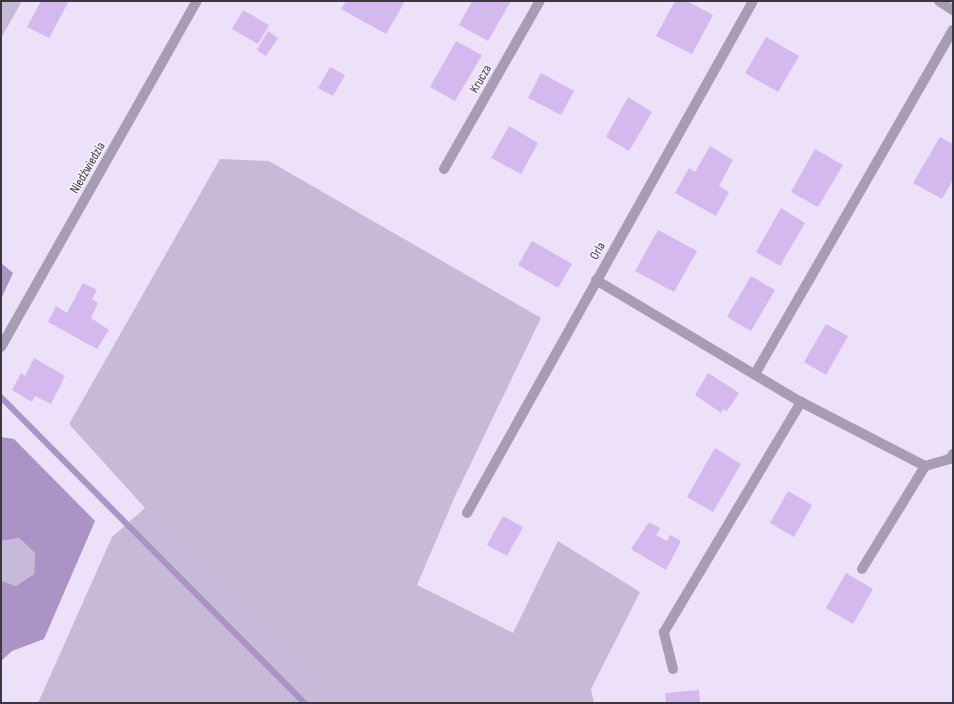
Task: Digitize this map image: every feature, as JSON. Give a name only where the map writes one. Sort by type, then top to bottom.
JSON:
[{"type":"street","name":"Niedźwiedzia","points":[[1,347],[197,1]]},
{"type":"street","name":"Krucza","points":[[444,169],[540,1]]},
{"type":"street","name":"Orla","points":[[467,513],[753,1]]},
{"type":"street","points":[[939,1],[953,10]]},
{"type":"street","points":[[755,374],[953,30]]},
{"type":"street","points":[[596,280],[801,402],[925,466]]},
{"type":"street","points":[[673,669],[664,632],[801,402]]},
{"type":"street","points":[[862,569],[925,466],[950,459],[953,454]]},
{"type":"shaded area","points":[[1,1],[22,1],[1,38]]},
{"type":"shaded area","points":[[220,159],[269,161],[541,318],[456,494],[417,585],[513,633],[558,541],[640,592],[591,689],[594,703],[38,703],[112,537],[145,508],[69,424]]},
{"type":"shaded area","points":[[1,263],[13,273],[1,299]]},
{"type":"shaded area","points":[[1,437],[14,439],[95,521],[44,639],[12,651],[1,661],[1,581],[16,586],[34,574],[35,553],[19,538],[1,541]]},
{"type":"shaded area","points":[[19,538],[35,553],[34,574],[16,586],[1,581],[1,541]]},
{"type":"building","points":[[41,1],[69,1],[49,38],[27,27]]},
{"type":"building","points":[[346,1],[400,1],[404,3],[386,34],[341,9]]},
{"type":"building","points":[[472,1],[511,1],[488,41],[459,25]]},
{"type":"building","points":[[675,1],[687,1],[713,15],[692,54],[656,36]]},
{"type":"building","points":[[243,10],[269,25],[258,44],[232,29]]},
{"type":"building","points":[[268,31],[278,38],[266,56],[257,50]]},
{"type":"building","points":[[766,37],[799,56],[778,92],[745,73]]},
{"type":"building","points":[[456,41],[482,55],[455,101],[430,87]]},
{"type":"building","points":[[330,67],[345,75],[333,96],[318,88]]},
{"type":"building","points":[[541,73],[574,91],[561,115],[528,98]]},
{"type":"building","points":[[628,97],[652,112],[629,151],[606,137]]},
{"type":"building","points":[[509,126],[538,143],[521,174],[491,158]]},
{"type":"building","points":[[940,137],[953,144],[953,180],[942,199],[913,183]]},
{"type":"building","points":[[710,146],[733,160],[719,186],[729,192],[716,216],[675,193],[689,168],[695,172]]},
{"type":"building","points":[[815,149],[843,165],[818,207],[791,192]]},
{"type":"building","points":[[781,208],[805,223],[780,266],[756,252]]},
{"type":"building","points":[[658,230],[697,251],[674,292],[635,271]]},
{"type":"building","points":[[532,241],[572,264],[558,288],[518,265]]},
{"type":"building","points":[[751,276],[775,290],[751,331],[727,317]]},
{"type":"building","points":[[83,283],[97,290],[92,299],[98,303],[91,318],[109,330],[97,349],[48,322],[56,306],[67,313]]},
{"type":"building","points":[[826,324],[848,336],[826,375],[804,362]]},
{"type":"building","points":[[34,358],[65,376],[51,404],[35,396],[32,402],[12,390],[21,373],[25,376]]},
{"type":"building","points":[[708,373],[739,393],[727,411],[723,409],[721,413],[695,395]]},
{"type":"building","points":[[715,448],[741,464],[713,512],[687,497]]},
{"type":"building","points":[[788,491],[812,505],[794,537],[770,523]]},
{"type":"building","points":[[503,516],[523,527],[507,556],[487,545]]},
{"type":"building","points":[[649,522],[660,528],[656,535],[667,541],[670,535],[681,541],[666,570],[631,549]]},
{"type":"building","points":[[846,573],[873,589],[853,624],[826,608]]},
{"type":"building","points":[[699,690],[700,703],[666,703],[665,693]]},
{"type":"waterway","points":[[1,397],[305,703]]}]
